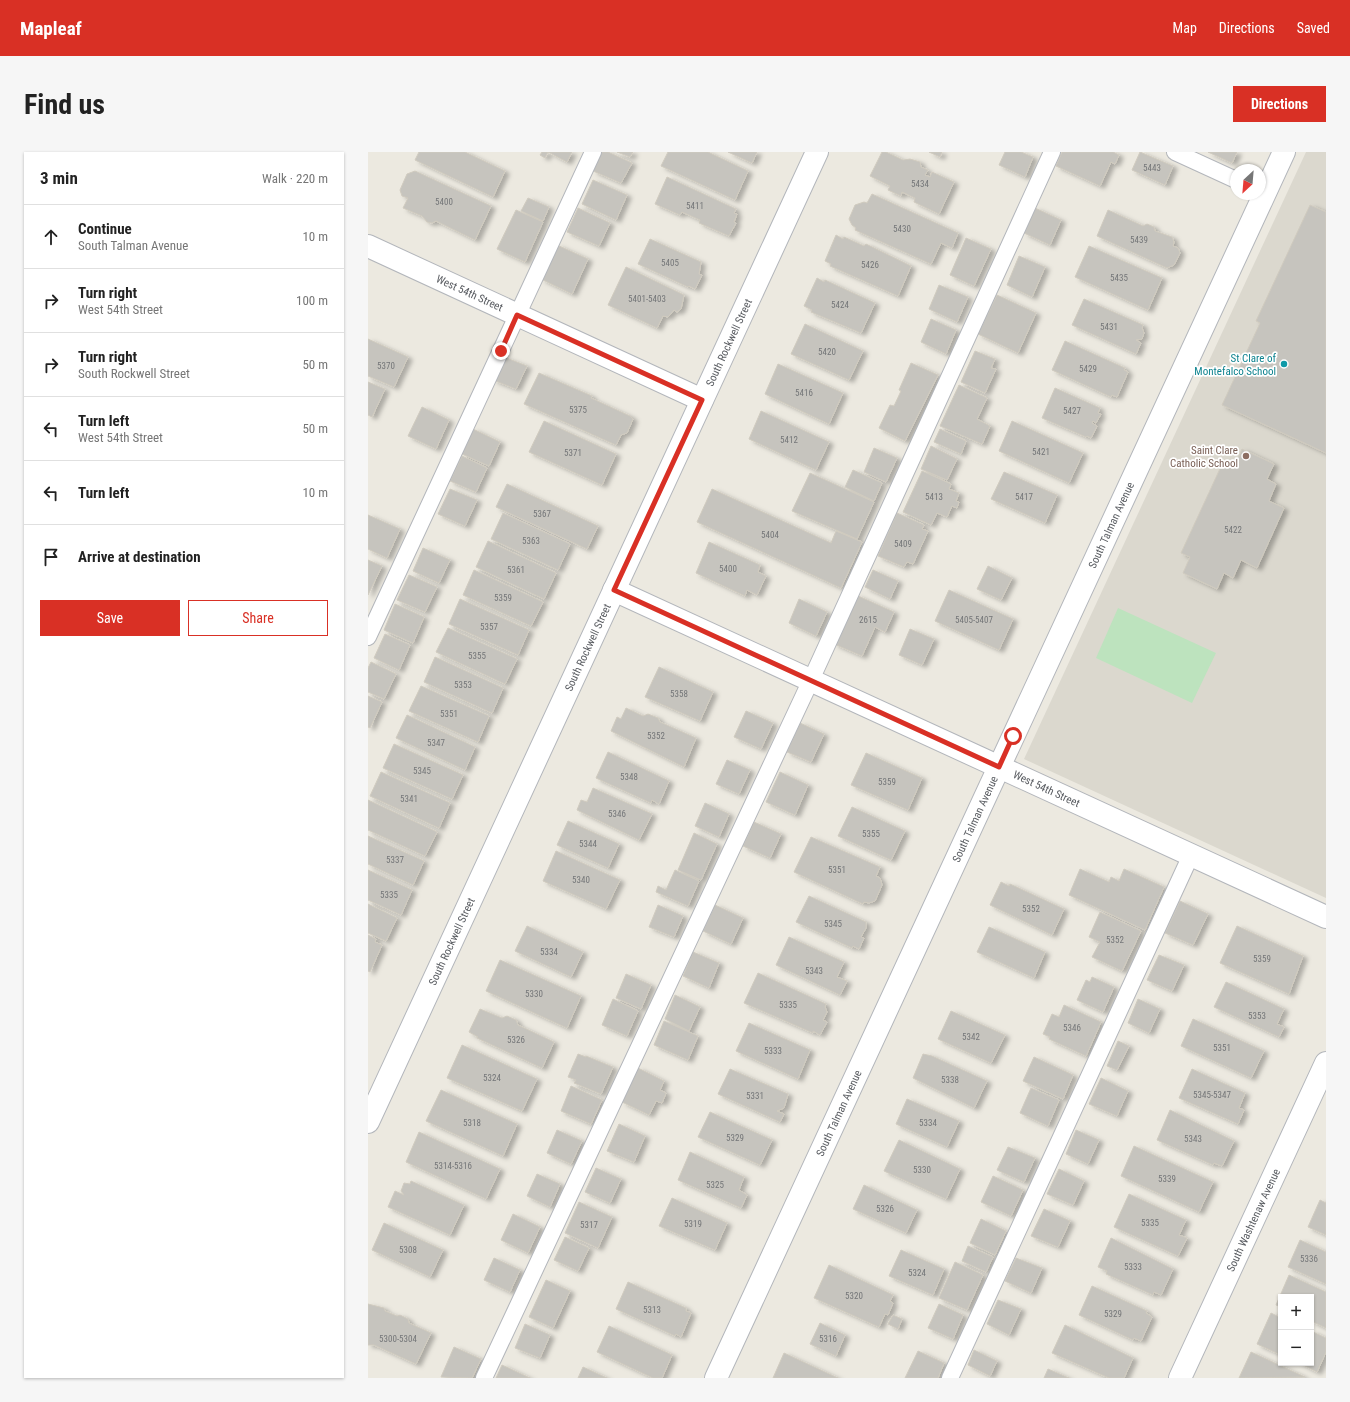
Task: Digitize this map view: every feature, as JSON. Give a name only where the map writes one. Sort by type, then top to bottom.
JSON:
[{"type":"street","name":"South Rockwell Street","points":[[368,1122],[817,152]]},
{"type":"street","name":"South Talman Avenue","points":[[1266,185],[1284,152]]},
{"type":"street","name":"South Talman Avenue","points":[[716,1378],[999,767],[1258,200]]},
{"type":"street","name":"West 54th Street","points":[[368,246],[702,400]]},
{"type":"street","name":"West 54th Street","points":[[614,590],[1326,917]]},
{"type":"street","name":"South Washtenaw Avenue","points":[[1180,1378],[1326,1063]]},
{"type":"lane","points":[[368,637],[593,152]]},
{"type":"lane","points":[[484,1378],[811,680],[1052,152]]},
{"type":"lane","points":[[1175,152],[1230,177]]},
{"type":"lane","points":[[950,1378],[1191,855]]},
{"type":"shaded area","name":"Saint Clare Catholic School","points":[[1306,152],[1326,152],[1326,898],[1024,759]]},
{"type":"green space","points":[[1118,608],[1216,653],[1192,703],[1096,658]]},
{"type":"building","points":[[419,152],[465,152],[505,171],[493,197],[415,160]]},
{"type":"building","points":[[542,152],[548,152],[545,158],[540,155]]},
{"type":"building","points":[[548,152],[572,152],[567,162]]},
{"type":"building","points":[[602,152],[608,152],[632,163],[621,183],[593,171]]},
{"type":"building","points":[[617,152],[633,152],[630,157]]},
{"type":"building","points":[[668,152],[708,152],[748,171],[735,200],[661,166]]},
{"type":"building","points":[[728,152],[757,152],[752,163]]},
{"type":"building","points":[[882,152],[886,152],[903,160],[910,159],[920,162],[921,167],[928,170],[925,175],[930,177],[932,172],[954,182],[939,214],[914,202],[915,198],[902,192],[901,196],[888,190],[890,186],[870,176]]},
{"type":"building","points":[[929,152],[942,152],[940,157]]},
{"type":"building","points":[[1005,152],[1021,152],[1033,157],[1025,177],[999,165]]},
{"type":"building","points":[[1062,152],[1113,152],[1119,155],[1115,164],[1111,162],[1100,186],[1056,166]]},
{"type":"building","points":[[1140,152],[1173,166],[1165,185],[1132,170]]},
{"type":"building","points":[[1208,152],[1237,152],[1232,163]]},
{"type":"building","points":[[415,171],[491,206],[475,240],[436,221],[432,223],[427,222],[422,216],[403,208],[408,198],[402,196],[400,190],[407,174]]},
{"type":"building","points":[[667,177],[736,209],[734,213],[737,214],[734,222],[736,223],[729,236],[699,223],[700,220],[682,212],[680,215],[655,204]]},
{"type":"building","points":[[593,180],[627,195],[616,220],[582,204]]},
{"type":"building","points":[[872,194],[958,233],[952,248],[941,243],[931,264],[855,230],[856,228],[852,225],[849,219],[855,205],[864,202],[867,203]]},
{"type":"building","points":[[528,198],[549,207],[543,221],[521,211]]},
{"type":"building","name":"St Clare of Montefalco School","points":[[1310,205],[1326,212],[1326,453],[1222,405],[1260,323],[1256,321]]},
{"type":"building","points":[[578,208],[610,223],[599,246],[567,232]]},
{"type":"building","points":[[1035,208],[1061,220],[1050,245],[1024,233]]},
{"type":"building","points":[[516,210],[543,222],[525,262],[497,249]]},
{"type":"building","points":[[1108,210],[1143,226],[1147,224],[1154,227],[1155,231],[1172,237],[1174,242],[1173,246],[1178,248],[1180,253],[1174,265],[1167,268],[1097,236]]},
{"type":"building","points":[[836,235],[864,246],[866,244],[911,266],[898,296],[830,266],[831,264],[825,261]]},
{"type":"building","points":[[966,238],[991,249],[974,286],[950,275]]},
{"type":"building","points":[[650,239],[701,262],[699,274],[702,275],[695,289],[638,264]]},
{"type":"building","points":[[557,245],[588,259],[572,294],[541,279]]},
{"type":"building","points":[[1089,246],[1162,278],[1148,310],[1075,277]]},
{"type":"building","points":[[1019,256],[1045,267],[1032,297],[1007,285]]},
{"type":"building","points":[[626,267],[684,295],[681,309],[677,312],[674,310],[668,317],[663,316],[657,328],[608,305]]},
{"type":"building","points":[[817,278],[824,282],[825,280],[875,303],[861,333],[811,312],[812,310],[804,306]]},
{"type":"building","points":[[939,285],[968,297],[957,322],[929,309]]},
{"type":"building","points":[[997,295],[1036,313],[1018,353],[978,334]]},
{"type":"building","points":[[1084,299],[1143,325],[1142,328],[1144,333],[1142,339],[1136,340],[1141,343],[1136,354],[1072,325]]},
{"type":"building","points":[[931,319],[956,330],[946,354],[921,342]]},
{"type":"building","points":[[805,324],[863,351],[849,380],[791,354]]},
{"type":"building","points":[[368,339],[408,357],[394,387],[368,376]]},
{"type":"building","points":[[1065,341],[1125,368],[1124,370],[1128,372],[1117,397],[1112,395],[1111,397],[1052,370]]},
{"type":"building","points":[[975,351],[995,359],[991,368],[996,369],[985,393],[961,382]]},
{"type":"building","points":[[504,357],[527,366],[516,389],[493,380]]},
{"type":"building","points":[[911,363],[938,375],[905,441],[879,428],[890,405],[894,406],[901,391],[899,390]]},
{"type":"building","points":[[778,364],[843,393],[829,424],[765,394]]},
{"type":"building","points":[[539,373],[592,396],[591,398],[630,416],[633,419],[627,433],[621,435],[616,445],[524,404]]},
{"type":"building","points":[[368,382],[385,389],[372,417],[368,415]]},
{"type":"building","points":[[959,385],[987,398],[977,419],[990,426],[982,444],[940,426]]},
{"type":"building","points":[[1055,388],[1100,408],[1098,413],[1101,414],[1096,423],[1093,421],[1092,423],[1097,426],[1091,438],[1042,418]]},
{"type":"building","points":[[422,407],[449,420],[436,449],[408,436]]},
{"type":"building","points":[[761,411],[829,442],[816,470],[749,439]]},
{"type":"building","points":[[544,421],[616,454],[602,485],[529,452]]},
{"type":"building","points":[[1012,421],[1083,453],[1069,483],[999,451]]},
{"type":"building","points":[[473,429],[500,442],[489,466],[462,454]]},
{"type":"building","points":[[940,429],[966,441],[961,454],[934,442]]},
{"type":"building","points":[[931,446],[957,459],[947,480],[921,469]]},
{"type":"building","points":[[874,448],[897,458],[886,482],[864,472]]},
{"type":"building","points":[[1242,449],[1274,464],[1267,479],[1276,484],[1269,501],[1284,508],[1257,568],[1241,560],[1233,578],[1224,573],[1217,589],[1183,573],[1190,557],[1181,553],[1224,460],[1235,465]]},
{"type":"building","points":[[462,456],[487,468],[476,492],[450,481]]},
{"type":"building","points":[[853,470],[882,483],[874,501],[845,487]]},
{"type":"building","points":[[922,471],[951,484],[949,489],[959,493],[956,501],[959,502],[957,508],[952,506],[947,517],[937,513],[931,525],[903,512]]},
{"type":"building","points":[[1004,472],[1057,495],[1045,523],[991,499]]},
{"type":"building","points":[[810,473],[874,502],[857,539],[792,511]]},
{"type":"building","points":[[507,484],[598,526],[587,549],[496,507]]},
{"type":"building","points":[[450,489],[477,500],[465,526],[438,514]]},
{"type":"building","points":[[712,489],[831,543],[836,531],[862,542],[841,588],[697,522]]},
{"type":"building","points":[[503,513],[570,544],[558,570],[491,539]]},
{"type":"building","points":[[897,513],[924,525],[922,529],[928,531],[913,564],[907,562],[904,567],[878,556]]},
{"type":"building","points":[[368,515],[400,529],[387,558],[368,549]]},
{"type":"building","points":[[488,541],[556,573],[544,599],[476,567]]},
{"type":"building","points":[[709,542],[760,565],[758,572],[766,576],[757,595],[747,590],[745,596],[696,573]]},
{"type":"building","points":[[423,548],[450,560],[439,583],[413,571]]},
{"type":"building","points":[[368,560],[382,566],[368,595]]},
{"type":"building","points":[[988,566],[1012,578],[1001,600],[977,589]]},
{"type":"building","points":[[474,570],[543,602],[531,626],[463,595]]},
{"type":"building","points":[[873,570],[898,581],[890,599],[865,587]]},
{"type":"building","points":[[409,575],[437,587],[425,612],[397,600]]},
{"type":"building","points":[[949,590],[1013,619],[999,650],[935,621]]},
{"type":"building","points":[[856,595],[894,612],[885,632],[875,627],[862,656],[834,644]]},
{"type":"building","points":[[460,599],[529,630],[518,655],[449,624]]},
{"type":"building","points":[[799,599],[827,612],[816,636],[789,623]]},
{"type":"building","points":[[395,604],[424,617],[413,643],[384,630]]},
{"type":"building","points":[[448,628],[517,659],[505,684],[436,652]]},
{"type":"building","points":[[910,629],[934,639],[922,665],[899,655]]},
{"type":"building","points":[[385,634],[410,645],[399,670],[374,658]]},
{"type":"building","points":[[435,657],[503,688],[492,713],[424,682]]},
{"type":"building","points":[[371,662],[396,674],[384,699],[368,692],[368,668]]},
{"type":"building","points":[[659,667],[713,692],[700,721],[645,697]]},
{"type":"building","points":[[421,686],[489,716],[478,742],[409,711]]},
{"type":"building","points":[[368,696],[382,702],[370,728],[368,727]]},
{"type":"building","points":[[626,708],[643,716],[648,714],[658,718],[660,722],[696,738],[684,767],[611,731],[617,717],[621,719]]},
{"type":"building","points":[[746,711],[773,723],[761,749],[734,737]]},
{"type":"building","points":[[407,715],[475,747],[465,770],[396,738]]},
{"type":"building","points":[[800,723],[824,734],[811,762],[787,752]]},
{"type":"building","points":[[394,744],[463,775],[452,799],[383,768]]},
{"type":"building","points":[[608,752],[669,781],[659,804],[652,800],[651,803],[596,778]]},
{"type":"building","points":[[866,753],[922,778],[908,810],[851,785]]},
{"type":"building","points":[[727,760],[750,770],[739,794],[716,784]]},
{"type":"building","points":[[381,772],[450,803],[439,828],[370,796]]},
{"type":"building","points":[[780,772],[808,785],[795,815],[766,802]]},
{"type":"building","points":[[593,788],[652,814],[639,840],[577,810],[581,800],[587,802]]},
{"type":"building","points":[[368,800],[437,832],[425,856],[368,830]]},
{"type":"building","points":[[705,803],[729,814],[719,837],[695,826]]},
{"type":"building","points":[[852,807],[905,831],[891,860],[838,836]]},
{"type":"building","points":[[568,821],[619,844],[608,868],[557,845]]},
{"type":"building","points":[[754,822],[781,834],[770,858],[743,846]]},
{"type":"building","points":[[694,833],[717,844],[701,880],[678,870]]},
{"type":"building","points":[[368,836],[424,861],[413,885],[368,864]]},
{"type":"building","points":[[811,837],[880,867],[876,876],[880,878],[882,885],[875,901],[869,903],[864,902],[863,904],[794,872]]},
{"type":"building","points":[[556,851],[620,880],[606,909],[543,881]]},
{"type":"building","points":[[1080,869],[1109,882],[1111,877],[1119,881],[1124,869],[1164,887],[1145,930],[1069,895]]},
{"type":"building","points":[[368,870],[412,890],[401,915],[368,900]]},
{"type":"building","points":[[675,870],[699,881],[688,906],[656,892],[658,886],[666,890]]},
{"type":"building","points":[[1001,882],[1009,886],[1010,884],[1064,909],[1052,935],[990,905]]},
{"type":"building","points":[[809,896],[866,922],[866,928],[861,937],[864,938],[859,949],[853,946],[852,948],[796,922]]},
{"type":"building","points":[[1180,901],[1208,914],[1193,945],[1165,933]]},
{"type":"building","points":[[368,904],[397,918],[386,941],[368,933]]},
{"type":"building","points":[[658,905],[683,916],[674,937],[649,927]]},
{"type":"building","points":[[715,905],[743,918],[731,944],[703,931]]},
{"type":"building","points":[[1100,912],[1141,931],[1122,971],[1092,957],[1100,942],[1089,937]]},
{"type":"building","points":[[527,926],[583,952],[571,977],[515,951]]},
{"type":"building","points":[[1237,926],[1303,956],[1289,994],[1220,963]]},
{"type":"building","points":[[989,927],[1045,952],[1034,978],[977,952]]},
{"type":"building","points":[[368,935],[376,939],[375,942],[382,945],[370,972],[368,971]]},
{"type":"building","points":[[789,937],[844,962],[837,977],[847,981],[840,995],[776,965]]},
{"type":"building","points":[[693,952],[719,963],[709,988],[683,976]]},
{"type":"building","points":[[1159,955],[1184,965],[1172,991],[1147,980]]},
{"type":"building","points":[[500,960],[581,996],[567,1028],[486,991]]},
{"type":"building","points":[[758,973],[826,1004],[825,1007],[827,1012],[823,1020],[827,1022],[820,1035],[744,1003]]},
{"type":"building","points":[[626,974],[651,985],[641,1009],[616,998]]},
{"type":"building","points":[[1092,977],[1114,987],[1103,1012],[1077,1000],[1086,980],[1090,982]]},
{"type":"building","points":[[1226,982],[1284,1009],[1277,1024],[1284,1027],[1279,1037],[1214,1007]]},
{"type":"building","points":[[675,995],[700,1007],[689,1031],[665,1019]]},
{"type":"building","points":[[613,999],[638,1011],[627,1036],[602,1025]]},
{"type":"building","points":[[1138,999],[1160,1009],[1149,1033],[1128,1023]]},
{"type":"building","points":[[1064,1005],[1101,1022],[1086,1056],[1049,1039],[1050,1037],[1043,1034],[1052,1014],[1059,1017]]},
{"type":"building","points":[[480,1009],[502,1018],[507,1016],[516,1020],[518,1025],[554,1042],[542,1068],[477,1038],[478,1037],[469,1032]]},
{"type":"building","points":[[951,1011],[1005,1035],[991,1063],[938,1039]]},
{"type":"building","points":[[1193,1019],[1264,1051],[1251,1078],[1181,1046]]},
{"type":"building","points":[[664,1021],[698,1036],[688,1060],[654,1045]]},
{"type":"building","points":[[749,1023],[810,1050],[798,1079],[736,1051]]},
{"type":"building","points":[[1118,1041],[1129,1046],[1117,1070],[1107,1066]]},
{"type":"building","points":[[462,1045],[537,1079],[522,1111],[447,1078]]},
{"type":"building","points":[[578,1054],[613,1067],[601,1094],[574,1083],[576,1080],[568,1077]]},
{"type":"building","points":[[923,1054],[932,1056],[987,1081],[974,1108],[913,1078]]},
{"type":"building","points":[[1034,1057],[1073,1075],[1063,1099],[1023,1081]]},
{"type":"building","points":[[638,1068],[664,1081],[660,1090],[666,1093],[662,1103],[656,1101],[649,1115],[622,1102]]},
{"type":"building","points":[[730,1069],[788,1094],[784,1108],[777,1111],[784,1114],[780,1122],[718,1094]]},
{"type":"building","points":[[1192,1069],[1245,1093],[1239,1108],[1244,1110],[1238,1124],[1179,1098]]},
{"type":"building","points":[[1101,1078],[1128,1091],[1117,1116],[1089,1104]]},
{"type":"building","points":[[571,1086],[602,1100],[591,1124],[561,1111]]},
{"type":"building","points":[[1031,1088],[1059,1100],[1048,1126],[1020,1113]]},
{"type":"building","points":[[441,1090],[517,1124],[503,1156],[426,1121]]},
{"type":"building","points":[[907,1099],[959,1121],[947,1147],[896,1124]]},
{"type":"building","points":[[1170,1110],[1234,1141],[1222,1166],[1214,1163],[1213,1165],[1157,1140]]},
{"type":"building","points":[[710,1112],[772,1140],[760,1165],[698,1137]]},
{"type":"building","points":[[619,1124],[645,1136],[634,1162],[607,1151]]},
{"type":"building","points":[[557,1130],[582,1141],[571,1164],[547,1153]]},
{"type":"building","points":[[1076,1130],[1099,1140],[1088,1164],[1066,1154]]},
{"type":"building","points":[[419,1132],[500,1169],[486,1199],[406,1162]]},
{"type":"building","points":[[899,1140],[960,1169],[946,1199],[884,1171]]},
{"type":"building","points":[[1134,1146],[1213,1182],[1199,1212],[1121,1176]]},
{"type":"building","points":[[1008,1147],[1035,1158],[1024,1182],[997,1170]]},
{"type":"building","points":[[690,1152],[744,1177],[739,1190],[747,1195],[741,1208],[678,1180]]},
{"type":"building","points":[[596,1168],[621,1179],[610,1203],[585,1192]]},
{"type":"building","points":[[1059,1169],[1084,1181],[1073,1205],[1047,1194]]},
{"type":"building","points":[[537,1174],[560,1184],[550,1207],[527,1196]]},
{"type":"building","points":[[993,1176],[1023,1190],[1011,1216],[981,1202]]},
{"type":"building","points":[[411,1181],[464,1205],[450,1235],[388,1207],[395,1191],[404,1195],[401,1191],[404,1183],[410,1184]]},
{"type":"building","points":[[864,1185],[917,1210],[906,1233],[853,1209]]},
{"type":"building","points":[[1129,1194],[1186,1220],[1179,1235],[1187,1238],[1178,1256],[1114,1227]]},
{"type":"building","points":[[672,1198],[727,1223],[715,1250],[659,1226]]},
{"type":"building","points":[[1320,1200],[1326,1203],[1326,1235],[1308,1227]]},
{"type":"building","points":[[579,1202],[612,1217],[598,1248],[565,1233]]},
{"type":"building","points":[[1044,1209],[1070,1221],[1058,1247],[1031,1236]]},
{"type":"building","points":[[513,1214],[540,1227],[528,1253],[501,1240]]},
{"type":"building","points":[[981,1219],[1006,1231],[995,1255],[970,1243]]},
{"type":"building","points":[[384,1223],[443,1250],[430,1277],[372,1250]]},
{"type":"building","points":[[565,1237],[589,1248],[578,1271],[554,1260]]},
{"type":"building","points":[[1111,1238],[1173,1269],[1161,1295],[1154,1292],[1153,1295],[1106,1274],[1107,1271],[1098,1267]]},
{"type":"building","points":[[1300,1240],[1326,1252],[1326,1284],[1288,1267]]},
{"type":"building","points":[[968,1246],[993,1257],[986,1272],[962,1261]]},
{"type":"building","points":[[901,1250],[944,1269],[933,1295],[889,1276]]},
{"type":"building","points":[[494,1258],[520,1270],[510,1292],[484,1280]]},
{"type":"building","points":[[1016,1258],[1042,1268],[1031,1293],[1005,1281]]},
{"type":"building","points":[[955,1262],[983,1275],[967,1310],[939,1298]]},
{"type":"building","points":[[829,1265],[893,1295],[890,1301],[893,1303],[888,1315],[885,1314],[879,1327],[814,1298]]},
{"type":"building","points":[[1289,1275],[1326,1292],[1326,1328],[1314,1322],[1314,1294],[1281,1294]]},
{"type":"building","points":[[546,1280],[570,1291],[553,1328],[529,1317]]},
{"type":"building","points":[[628,1282],[686,1308],[686,1311],[691,1313],[681,1337],[676,1334],[675,1336],[616,1309]]},
{"type":"building","points":[[1092,1286],[1147,1311],[1146,1313],[1152,1317],[1141,1341],[1134,1338],[1133,1340],[1079,1315]]},
{"type":"building","points":[[998,1300],[1021,1309],[1009,1335],[987,1324]]},
{"type":"building","points":[[368,1304],[384,1308],[385,1311],[397,1316],[400,1315],[408,1319],[409,1323],[431,1333],[416,1364],[374,1345],[368,1345]]},
{"type":"building","points":[[939,1304],[963,1315],[953,1339],[928,1328]]},
{"type":"building","points":[[1271,1313],[1278,1316],[1278,1354],[1257,1344]]},
{"type":"building","points":[[893,1315],[902,1319],[898,1329],[888,1324]]},
{"type":"building","points":[[820,1323],[845,1335],[836,1356],[810,1344]]},
{"type":"building","points":[[525,1324],[550,1335],[540,1358],[515,1348]]},
{"type":"building","points":[[1065,1325],[1133,1358],[1124,1378],[1109,1378],[1052,1353]]},
{"type":"building","points":[[609,1326],[672,1355],[662,1378],[653,1378],[597,1352]]},
{"type":"building","points":[[1314,1332],[1326,1338],[1326,1352],[1317,1372],[1305,1366],[1314,1366]]},
{"type":"building","points":[[454,1347],[481,1359],[472,1378],[441,1377]]},
{"type":"building","points":[[974,1350],[997,1361],[990,1376],[968,1365]]},
{"type":"building","points":[[918,1351],[944,1363],[938,1378],[905,1378]]},
{"type":"building","points":[[1251,1352],[1278,1364],[1278,1366],[1281,1366],[1305,1377],[1239,1378]]},
{"type":"building","points":[[784,1353],[838,1378],[773,1378]]},
{"type":"building","points":[[502,1365],[530,1378],[496,1378]]},
{"type":"building","points":[[583,1367],[607,1378],[578,1378]]},
{"type":"building","points":[[1048,1369],[1069,1378],[1044,1378]]},
{"type":"place","name":"St Clare of Montefalco School","points":[[1284,364]]},
{"type":"place","name":"Saint Clare Catholic School","points":[[1246,456]]},
{"type":"route","points":[[501,351],[517,315],[702,400],[614,590],[999,767],[1013,736]]}]
